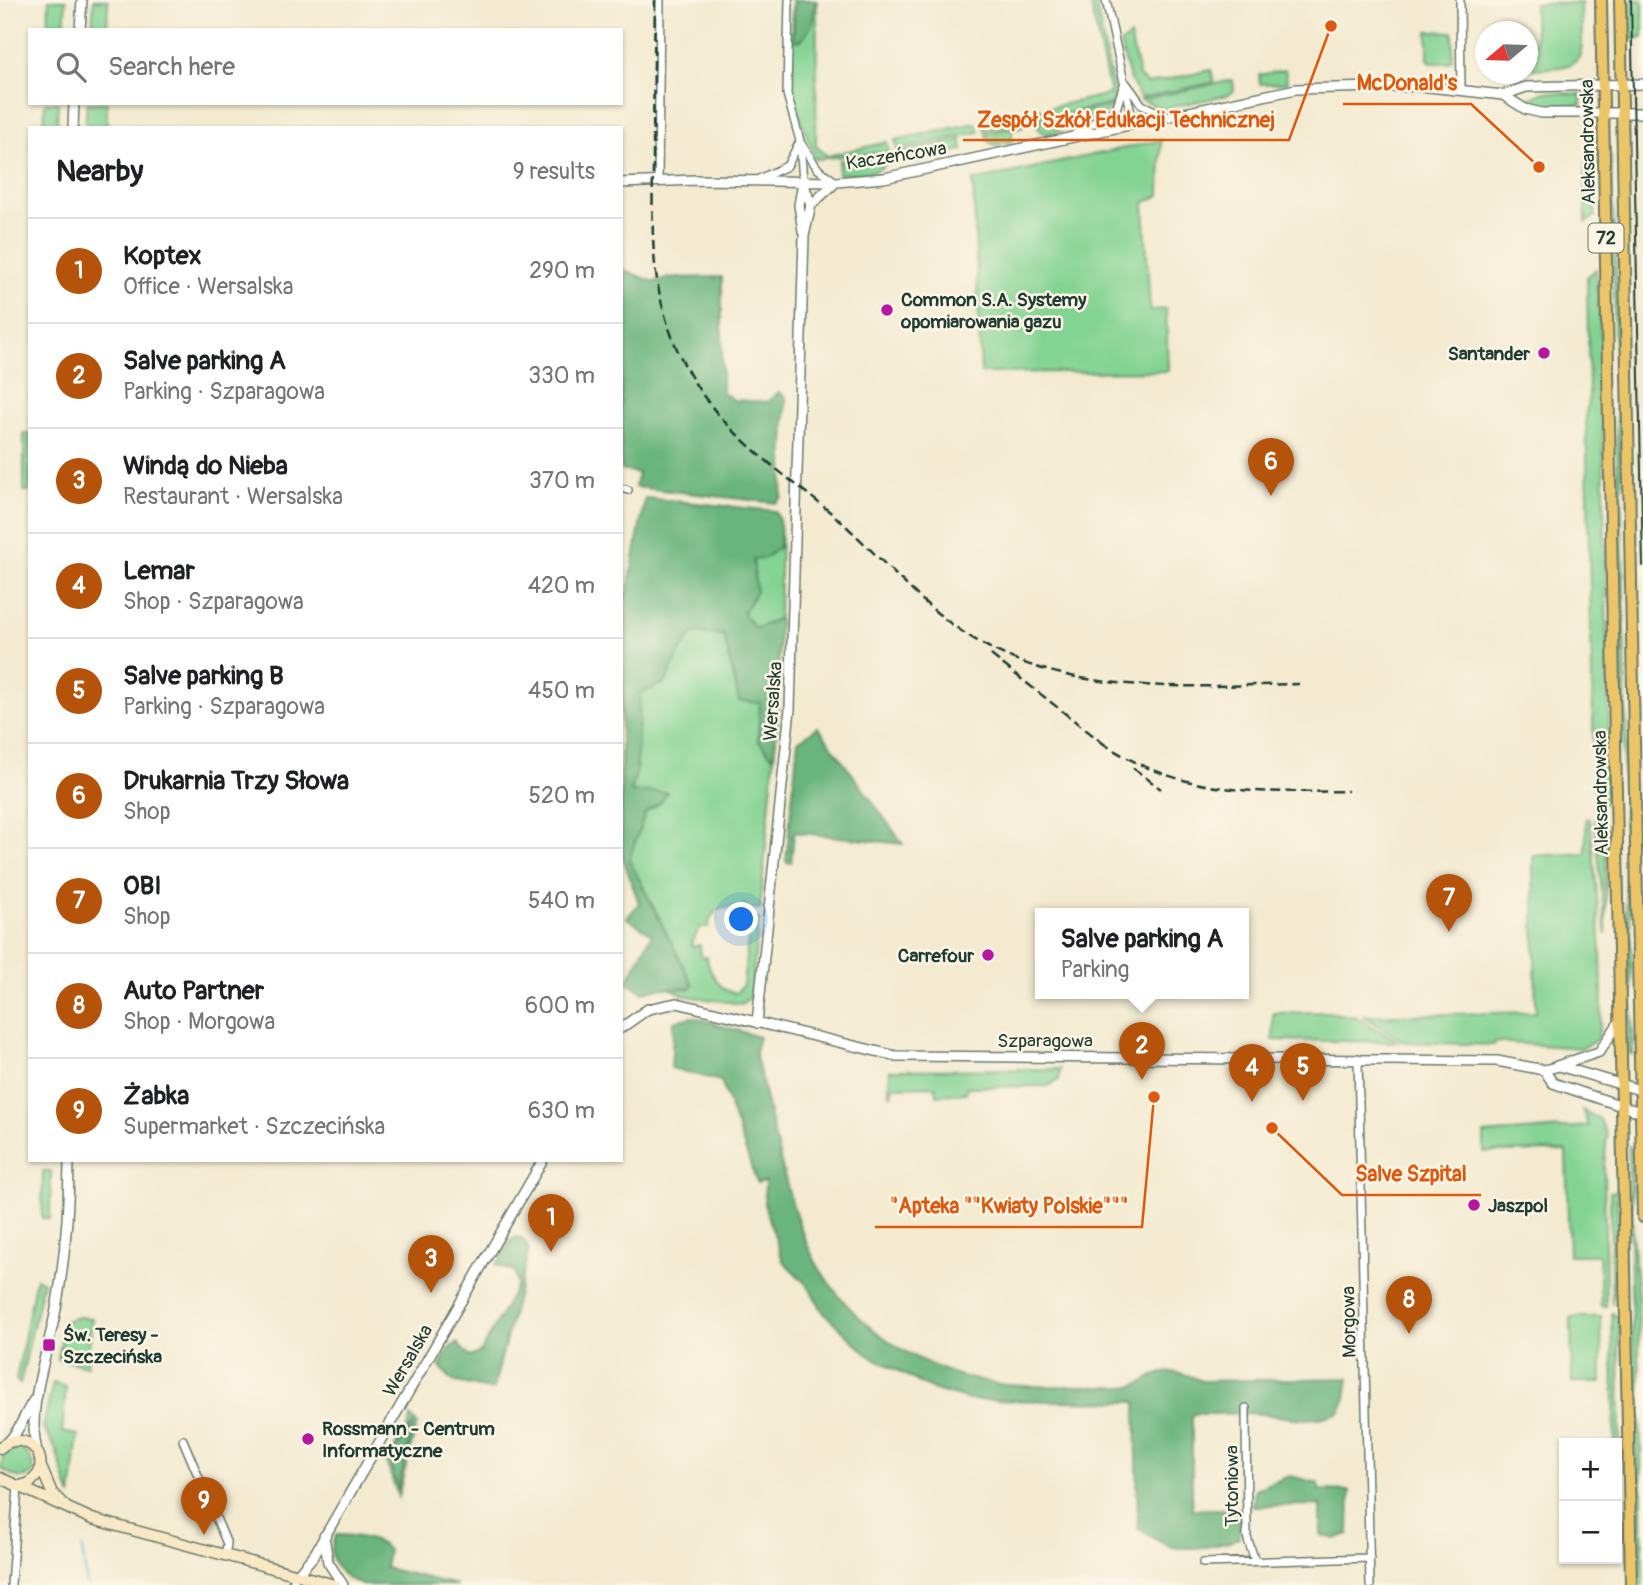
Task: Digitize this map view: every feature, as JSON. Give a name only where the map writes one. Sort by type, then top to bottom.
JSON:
[{"type":"main road","name":"Aleksandrowska","points":[[1601,0],[1619,867],[1618,1024],[1631,1585]]},
{"type":"main road","name":"Aleksandrowska","points":[[1620,0],[1643,1217]]},
{"type":"main road","points":[[4,1445],[26,1441],[37,1451],[52,1493],[69,1511]]},
{"type":"main road","points":[[18,1487],[34,1480],[41,1467]]},
{"type":"main road","points":[[1,1479],[69,1511],[335,1585]]},
{"type":"street","points":[[80,28],[82,0]]},
{"type":"street","points":[[658,181],[660,0]]},
{"type":"street","name":"Wersalska","points":[[757,1023],[792,688],[804,236],[799,205],[803,182],[800,141],[787,94],[789,0]]},
{"type":"street","points":[[1106,0],[1133,123]]},
{"type":"street","points":[[1461,0],[1461,90]]},
{"type":"street","points":[[1123,79],[1142,105],[1166,116]]},
{"type":"street","points":[[1074,134],[1116,109],[1122,94],[1123,79]]},
{"type":"street","name":"Kaczeńcowa","points":[[1503,95],[1526,87],[1643,84]]},
{"type":"street","name":"Kaczeńcowa","points":[[623,183],[757,180],[836,182],[908,174],[1074,134],[1296,89],[1411,86],[1503,95],[1534,112],[1643,113]]},
{"type":"street","points":[[73,126],[74,105]]},
{"type":"street","points":[[757,180],[787,166],[800,141]]},
{"type":"street","name":"Wersalska","points":[[800,141],[818,169],[836,182]]},
{"type":"street","name":"Wersalska","points":[[803,182],[811,205],[804,236]]},
{"type":"street","points":[[811,205],[836,182]]},
{"type":"street","points":[[623,1026],[641,1012],[670,1003],[757,1023]]},
{"type":"street","name":"Szparagowa","points":[[757,1023],[896,1056],[1503,1061],[1544,1070],[1555,1067],[1642,1091]]},
{"type":"street","points":[[1555,1067],[1599,1052],[1618,1024]]},
{"type":"street","name":"Morgowa","points":[[1358,1058],[1370,1585]]},
{"type":"street","name":"Szparagowa","points":[[1544,1070],[1553,1083],[1642,1113]]},
{"type":"street","points":[[37,1451],[34,1436],[37,1396],[61,1284],[69,1162]]},
{"type":"street","name":"Wersalska","points":[[297,1575],[335,1518],[542,1162]]},
{"type":"street","points":[[4,1445],[18,1432],[28,1406],[37,1396]]},
{"type":"street","name":"Tytoniowa","points":[[1246,1408],[1247,1537],[1255,1561]]},
{"type":"street","points":[[183,1440],[227,1544],[225,1556]]},
{"type":"street","points":[[11,1585],[18,1487]]},
{"type":"street","points":[[324,1536],[328,1562],[343,1585]]},
{"type":"street","points":[[1203,1563],[1370,1558]]},
{"type":"street","points":[[291,1585],[297,1575]]},
{"type":"green space","points":[[49,0],[66,0],[64,28],[48,28]]},
{"type":"green space","points":[[94,0],[108,0],[107,28],[92,28]]},
{"type":"green space","points":[[792,0],[817,0],[816,146],[827,156],[887,142],[889,152],[815,159],[790,89]]},
{"type":"green space","points":[[795,0],[815,0],[815,6],[808,31],[801,40],[793,41]]},
{"type":"green space","points":[[1090,0],[1095,0],[1115,98],[1111,104],[1035,120],[1033,111],[1110,94]]},
{"type":"green space","points":[[1630,0],[1643,0],[1643,37],[1631,40]]},
{"type":"green space","points":[[1581,3],[1581,50],[1573,63],[1563,67],[1538,68],[1538,21],[1534,21],[1534,4]]},
{"type":"green space","points":[[1428,31],[1453,32],[1453,59],[1449,63],[1432,63],[1428,59]]},
{"type":"green space","points":[[1130,36],[1139,76],[1147,84],[1211,70],[1214,82],[1140,98],[1130,79],[1120,44]]},
{"type":"green space","points":[[1285,70],[1287,83],[1260,84],[1259,75]]},
{"type":"green space","points":[[1233,80],[1234,91],[1227,95],[1163,109],[1141,100]]},
{"type":"green space","points":[[1544,92],[1581,94],[1581,105],[1542,106],[1528,99]]},
{"type":"green space","points":[[45,105],[58,105],[57,126],[44,126]]},
{"type":"green space","points":[[87,105],[107,105],[107,126],[85,126]]},
{"type":"green space","points":[[1115,105],[1092,121],[1046,134],[1040,131],[1036,123]]},
{"type":"green space","points":[[1026,112],[1029,122],[985,131],[983,121]]},
{"type":"green space","points":[[976,123],[979,132],[897,150],[895,140]]},
{"type":"green space","points":[[1029,124],[1012,130],[1012,141],[995,145],[988,141],[986,134]]},
{"type":"green space","points":[[961,139],[963,150],[923,157],[923,161],[907,162],[898,153]]},
{"type":"green space","points":[[1161,140],[1160,195],[1144,203],[1150,310],[1166,309],[1168,371],[981,373],[973,181]]},
{"type":"green space","points":[[1597,154],[1595,216],[1586,223],[1585,167],[1588,159]]},
{"type":"green space","points":[[1611,154],[1618,298],[1633,1054],[1630,1054],[1629,1050]]},
{"type":"green space","points":[[889,155],[882,167],[876,170],[838,174],[839,161]]},
{"type":"green space","points":[[1596,269],[1601,342],[1609,738],[1605,803],[1595,809],[1586,411],[1589,396],[1587,277]]},
{"type":"green space","points":[[623,270],[654,282],[670,278],[722,277],[722,392],[734,400],[767,402],[779,392],[786,398],[782,497],[776,503],[635,487],[638,473],[623,470]]},
{"type":"green space","points":[[24,434],[28,434],[28,491],[24,491]]},
{"type":"green space","points":[[645,498],[775,511],[779,520],[779,547],[765,558],[753,559],[756,591],[743,613],[755,629],[779,618],[778,719],[774,758],[758,740],[760,703],[739,701],[724,635],[693,633],[678,655],[665,683],[640,693],[636,773],[631,792],[667,792],[661,802],[645,813],[629,860],[693,985],[690,989],[660,988],[643,992],[627,982],[652,934],[627,918],[639,903],[623,858],[623,596],[628,591]]},
{"type":"green space","points":[[781,534],[779,618],[755,629],[743,613],[756,591],[753,559],[779,547]]},
{"type":"green space","points":[[693,633],[724,635],[739,700],[760,702],[758,740],[774,758],[760,909],[748,908],[745,904],[744,908],[721,909],[713,915],[708,927],[700,928],[691,943],[693,947],[700,945],[701,957],[707,957],[713,975],[720,985],[736,993],[743,985],[750,922],[753,918],[759,919],[750,998],[741,1004],[687,996],[669,988],[677,988],[660,919],[629,860],[645,813],[661,802],[650,791],[631,793],[636,773],[640,692],[665,683],[678,655]]},
{"type":"green space","points":[[818,727],[903,844],[794,832],[791,863],[786,862],[798,741]]},
{"type":"green space","points":[[1586,818],[1590,818],[1601,969],[1602,1001],[1596,1040],[1583,1048],[1495,1042],[1494,1045],[1405,1042],[1364,1016],[1536,1012],[1533,856],[1586,853]]},
{"type":"green space","points":[[1595,819],[1601,820],[1606,827],[1606,935]]},
{"type":"green space","points":[[1327,1012],[1357,1017],[1399,1042],[1273,1040],[1273,1013]]},
{"type":"green space","points":[[693,1017],[759,1037],[755,1053],[774,1136],[790,1196],[809,1249],[837,1294],[857,1315],[903,1350],[955,1374],[1018,1386],[1126,1387],[1171,1372],[1202,1381],[1349,1378],[1346,1398],[1340,1412],[1302,1419],[1255,1413],[1192,1414],[1192,1509],[1240,1509],[1239,1537],[1217,1545],[1188,1548],[1169,1546],[1155,1539],[1138,1528],[1136,1402],[969,1400],[929,1388],[867,1354],[824,1313],[808,1286],[783,1261],[764,1204],[765,1181],[757,1183],[721,1081],[671,1068],[674,1021]]},
{"type":"green space","points":[[1060,1069],[1059,1080],[1048,1086],[967,1087],[966,1093],[937,1095],[936,1086],[892,1087],[891,1095],[889,1092],[890,1070]]},
{"type":"green space","points":[[1583,1110],[1600,1120],[1607,1135],[1604,1167],[1606,1306],[1601,1306],[1599,1255],[1569,1255],[1566,1151],[1484,1152],[1484,1134],[1588,1126]]},
{"type":"green space","points":[[1628,1146],[1631,1146],[1633,1246],[1638,1298],[1643,1585],[1638,1585]]},
{"type":"green space","points":[[43,1171],[51,1171],[50,1219],[42,1218]]},
{"type":"green space","points":[[1617,1191],[1618,1240],[1612,1304],[1610,1192]]},
{"type":"green space","points":[[516,1237],[523,1239],[529,1250],[493,1390],[453,1381],[440,1367],[448,1349],[457,1343],[470,1357],[481,1352],[517,1285],[515,1272],[496,1265],[510,1241]]},
{"type":"green space","points":[[36,1278],[43,1282],[20,1384],[16,1380]]},
{"type":"green space","points":[[1612,1313],[1619,1318],[1620,1438],[1615,1438]]},
{"type":"green space","points":[[78,1317],[92,1318],[87,1366],[58,1359],[65,1321]]},
{"type":"green space","points":[[1571,1317],[1601,1317],[1602,1382],[1572,1382]]},
{"type":"green space","points":[[53,1383],[66,1387],[62,1432],[78,1435],[71,1497],[56,1450],[43,1427]]},
{"type":"green space","points":[[411,1417],[417,1424],[398,1497],[386,1461],[407,1430]]},
{"type":"green space","points":[[414,1423],[398,1489],[389,1460]]},
{"type":"green space","points":[[12,1449],[23,1450],[30,1457],[34,1471],[21,1478],[1,1469],[3,1456]]},
{"type":"green space","points":[[1290,1476],[1319,1483],[1319,1490],[1350,1491],[1349,1534],[1335,1539],[1321,1535],[1321,1505],[1253,1506],[1255,1489]]},
{"type":"green space","points":[[336,1535],[364,1538],[384,1546],[388,1550],[385,1568],[457,1585],[362,1585],[354,1582],[341,1572],[333,1559]]},
{"type":"waterway","points":[[82,1548],[87,1585]]},
{"type":"tram line","points":[[1631,0],[1643,566]]},
{"type":"railway","points":[[655,0],[652,208],[653,244],[660,298],[677,348],[691,377],[728,425],[749,446],[842,522],[941,616],[999,652],[1039,668],[1124,684],[1299,684]]},
{"type":"railway","points":[[991,655],[1109,748]]},
{"type":"railway","points":[[1101,742],[1160,773],[1220,788],[1282,792],[1348,791]]},
{"type":"railway","points":[[1133,768],[1161,789]]},
{"type":"place","name":"Zespół Szkół Edukacji Technicznej","points":[[1331,26]]},
{"type":"place","name":"McDonald's","points":[[1539,167]]},
{"type":"place","name":"Common S.A. Systemy opomiarowania gazu","points":[[887,310]]},
{"type":"place","name":"Santander","points":[[1544,353]]},
{"type":"place","name":"Drukarnia Trzy Słowa","points":[[1271,496]]},
{"type":"place","name":"OBI","points":[[1449,932]]},
{"type":"place","name":"Carrefour","points":[[988,955]]},
{"type":"place","name":"Salve parking A","points":[[1142,1080]]},
{"type":"place","name":"\"Apteka \"\"Kwiaty Polskie\"\"\"","points":[[1154,1097]]},
{"type":"place","name":"Salve parking B","points":[[1303,1101]]},
{"type":"place","name":"Lemar","points":[[1252,1102]]},
{"type":"place","name":"Salve Szpital","points":[[1272,1128]]},
{"type":"place","name":"Jaszpol","points":[[1474,1205]]},
{"type":"place","name":"Koptex","points":[[551,1252]]},
{"type":"place","name":"Windą do Nieba","points":[[431,1293]]},
{"type":"place","name":"Auto Partner","points":[[1409,1334]]},
{"type":"place","name":"Św. Teresy - Szczecińska","points":[[49,1345]]},
{"type":"place","name":"Rossmann - Centrum Informatyczne","points":[[308,1439]]},
{"type":"place","name":"Żabka","points":[[204,1535]]}]
